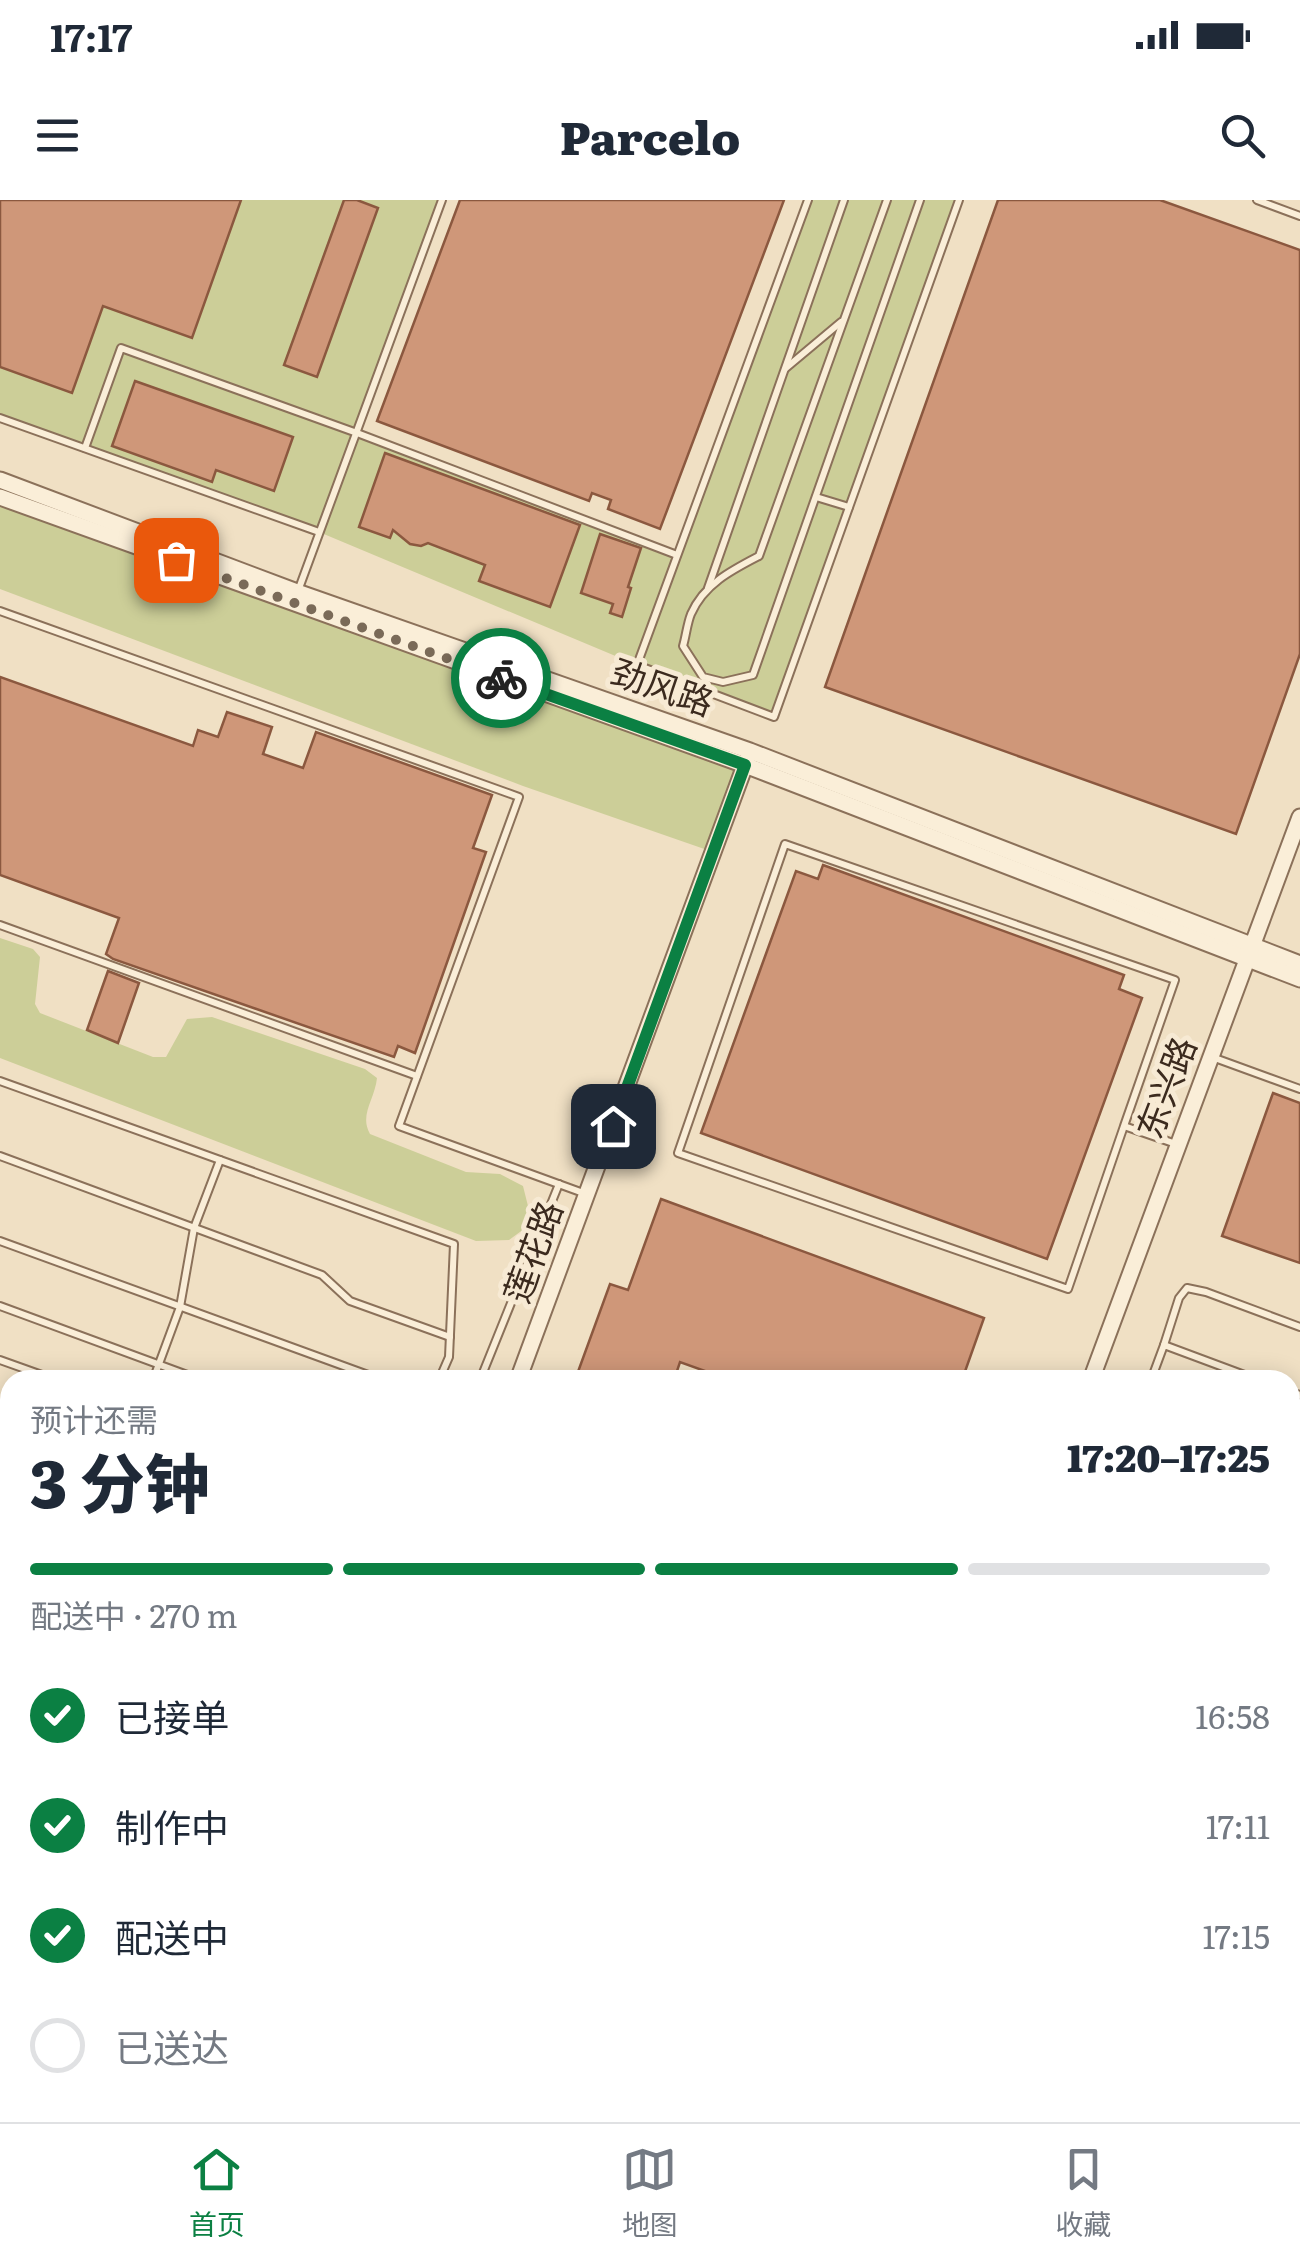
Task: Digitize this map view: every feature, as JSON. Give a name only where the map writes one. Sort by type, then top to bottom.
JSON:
[{"type":"street","name":"劲风路","points":[[0,480],[747,758],[1250,953],[1300,980]]},
{"type":"street","name":"劲风路","points":[[0,497],[747,758]]},
{"type":"street","name":"莲花路","points":[[522,1370],[747,758]]},
{"type":"street","name":"东兴路","points":[[1095,1370],[1300,817]]},
{"type":"street","name":"劲风路","points":[[1250,953],[1300,964]]},
{"type":"lane","points":[[297,592],[442,200]]},
{"type":"lane","points":[[808,200],[637,665],[774,717],[959,200]]},
{"type":"lane","points":[[844,200],[707,589],[692,613],[683,646],[702,676],[723,682],[752,675],[920,200]]},
{"type":"lane","points":[[707,589],[759,556],[886,200]]},
{"type":"lane","points":[[1258,200],[1300,216]]},
{"type":"lane","points":[[785,369],[844,320]]},
{"type":"lane","points":[[85,448],[121,348],[677,555]]},
{"type":"lane","points":[[0,418],[319,532]]},
{"type":"lane","points":[[816,496],[849,507]]},
{"type":"lane","points":[[0,611],[519,798],[399,1126],[588,1194]]},
{"type":"lane","points":[[785,844],[1175,980],[1124,1126],[1068,1289],[678,1153],[785,844]]},
{"type":"lane","points":[[0,925],[417,1076]]},
{"type":"lane","points":[[1211,1057],[1300,1089]]},
{"type":"lane","points":[[0,1081],[454,1244],[449,1357],[443,1370]]},
{"type":"lane","points":[[1124,1126],[1178,1144]]},
{"type":"lane","points":[[0,1156],[322,1275],[350,1300],[450,1337]]},
{"type":"lane","points":[[156,1370],[180,1307],[194,1228],[220,1160]]},
{"type":"lane","points":[[484,1370],[559,1184]]},
{"type":"lane","points":[[0,1241],[354,1370]]},
{"type":"lane","points":[[1155,1370],[1187,1288],[1300,1327]]},
{"type":"lane","points":[[0,1306],[174,1370]]},
{"type":"lane","points":[[1164,1345],[1231,1370]]},
{"type":"lane","points":[[0,1360],[28,1370]]},
{"type":"green space","points":[[0,200],[442,200],[357,433],[677,554],[808,200],[959,200],[774,717],[637,665],[319,532],[0,418]]},
{"type":"green space","points":[[0,496],[745,765],[713,852],[523,786],[0,589]]},
{"type":"green space","points":[[0,938],[33,949],[40,957],[35,1004],[40,1013],[153,1057],[166,1057],[187,1019],[212,1017],[365,1069],[377,1078],[366,1120],[370,1134],[466,1172],[500,1174],[523,1186],[528,1206],[524,1229],[509,1240],[476,1241],[0,1058]]},
{"type":"building","points":[[0,200],[241,200],[192,338],[103,306],[72,393],[0,367]]},
{"type":"building","points":[[344,200],[378,208],[317,377],[284,365]]},
{"type":"building","points":[[460,200],[784,200],[660,529],[608,509],[611,500],[592,493],[589,501],[377,421]]},
{"type":"building","points":[[998,200],[1160,200],[1300,250],[1300,654],[1236,834],[825,687]]},
{"type":"building","points":[[135,381],[293,437],[274,491],[216,470],[212,482],[112,446]]},
{"type":"building","points":[[385,453],[580,525],[550,607],[479,581],[485,565],[428,543],[410,544],[393,530],[390,538],[359,527]]},
{"type":"building","points":[[600,534],[641,548],[622,617],[610,613],[613,604],[581,593]]},
{"type":"building","points":[[0,677],[193,746],[198,730],[218,737],[227,712],[272,727],[263,754],[303,768],[316,732],[492,795],[473,848],[486,852],[415,1053],[398,1046],[394,1057],[113,959],[106,954],[119,918],[0,875]]},
{"type":"building","points":[[823,865],[1124,975],[1119,989],[1142,998],[1047,1259],[701,1133],[796,871],[818,879]]},
{"type":"building","points":[[108,971],[139,983],[118,1043],[87,1030]]},
{"type":"building","points":[[1273,1093],[1300,1103],[1300,1263],[1222,1236]]},
{"type":"building","points":[[661,1199],[984,1318],[966,1370],[702,1370],[680,1362],[677,1370],[579,1370],[610,1284],[628,1290]]},
{"type":"way so far","points":[[176,560],[501,678]]},
{"type":"route","points":[[501,678],[745,765],[613,1126]]}]
